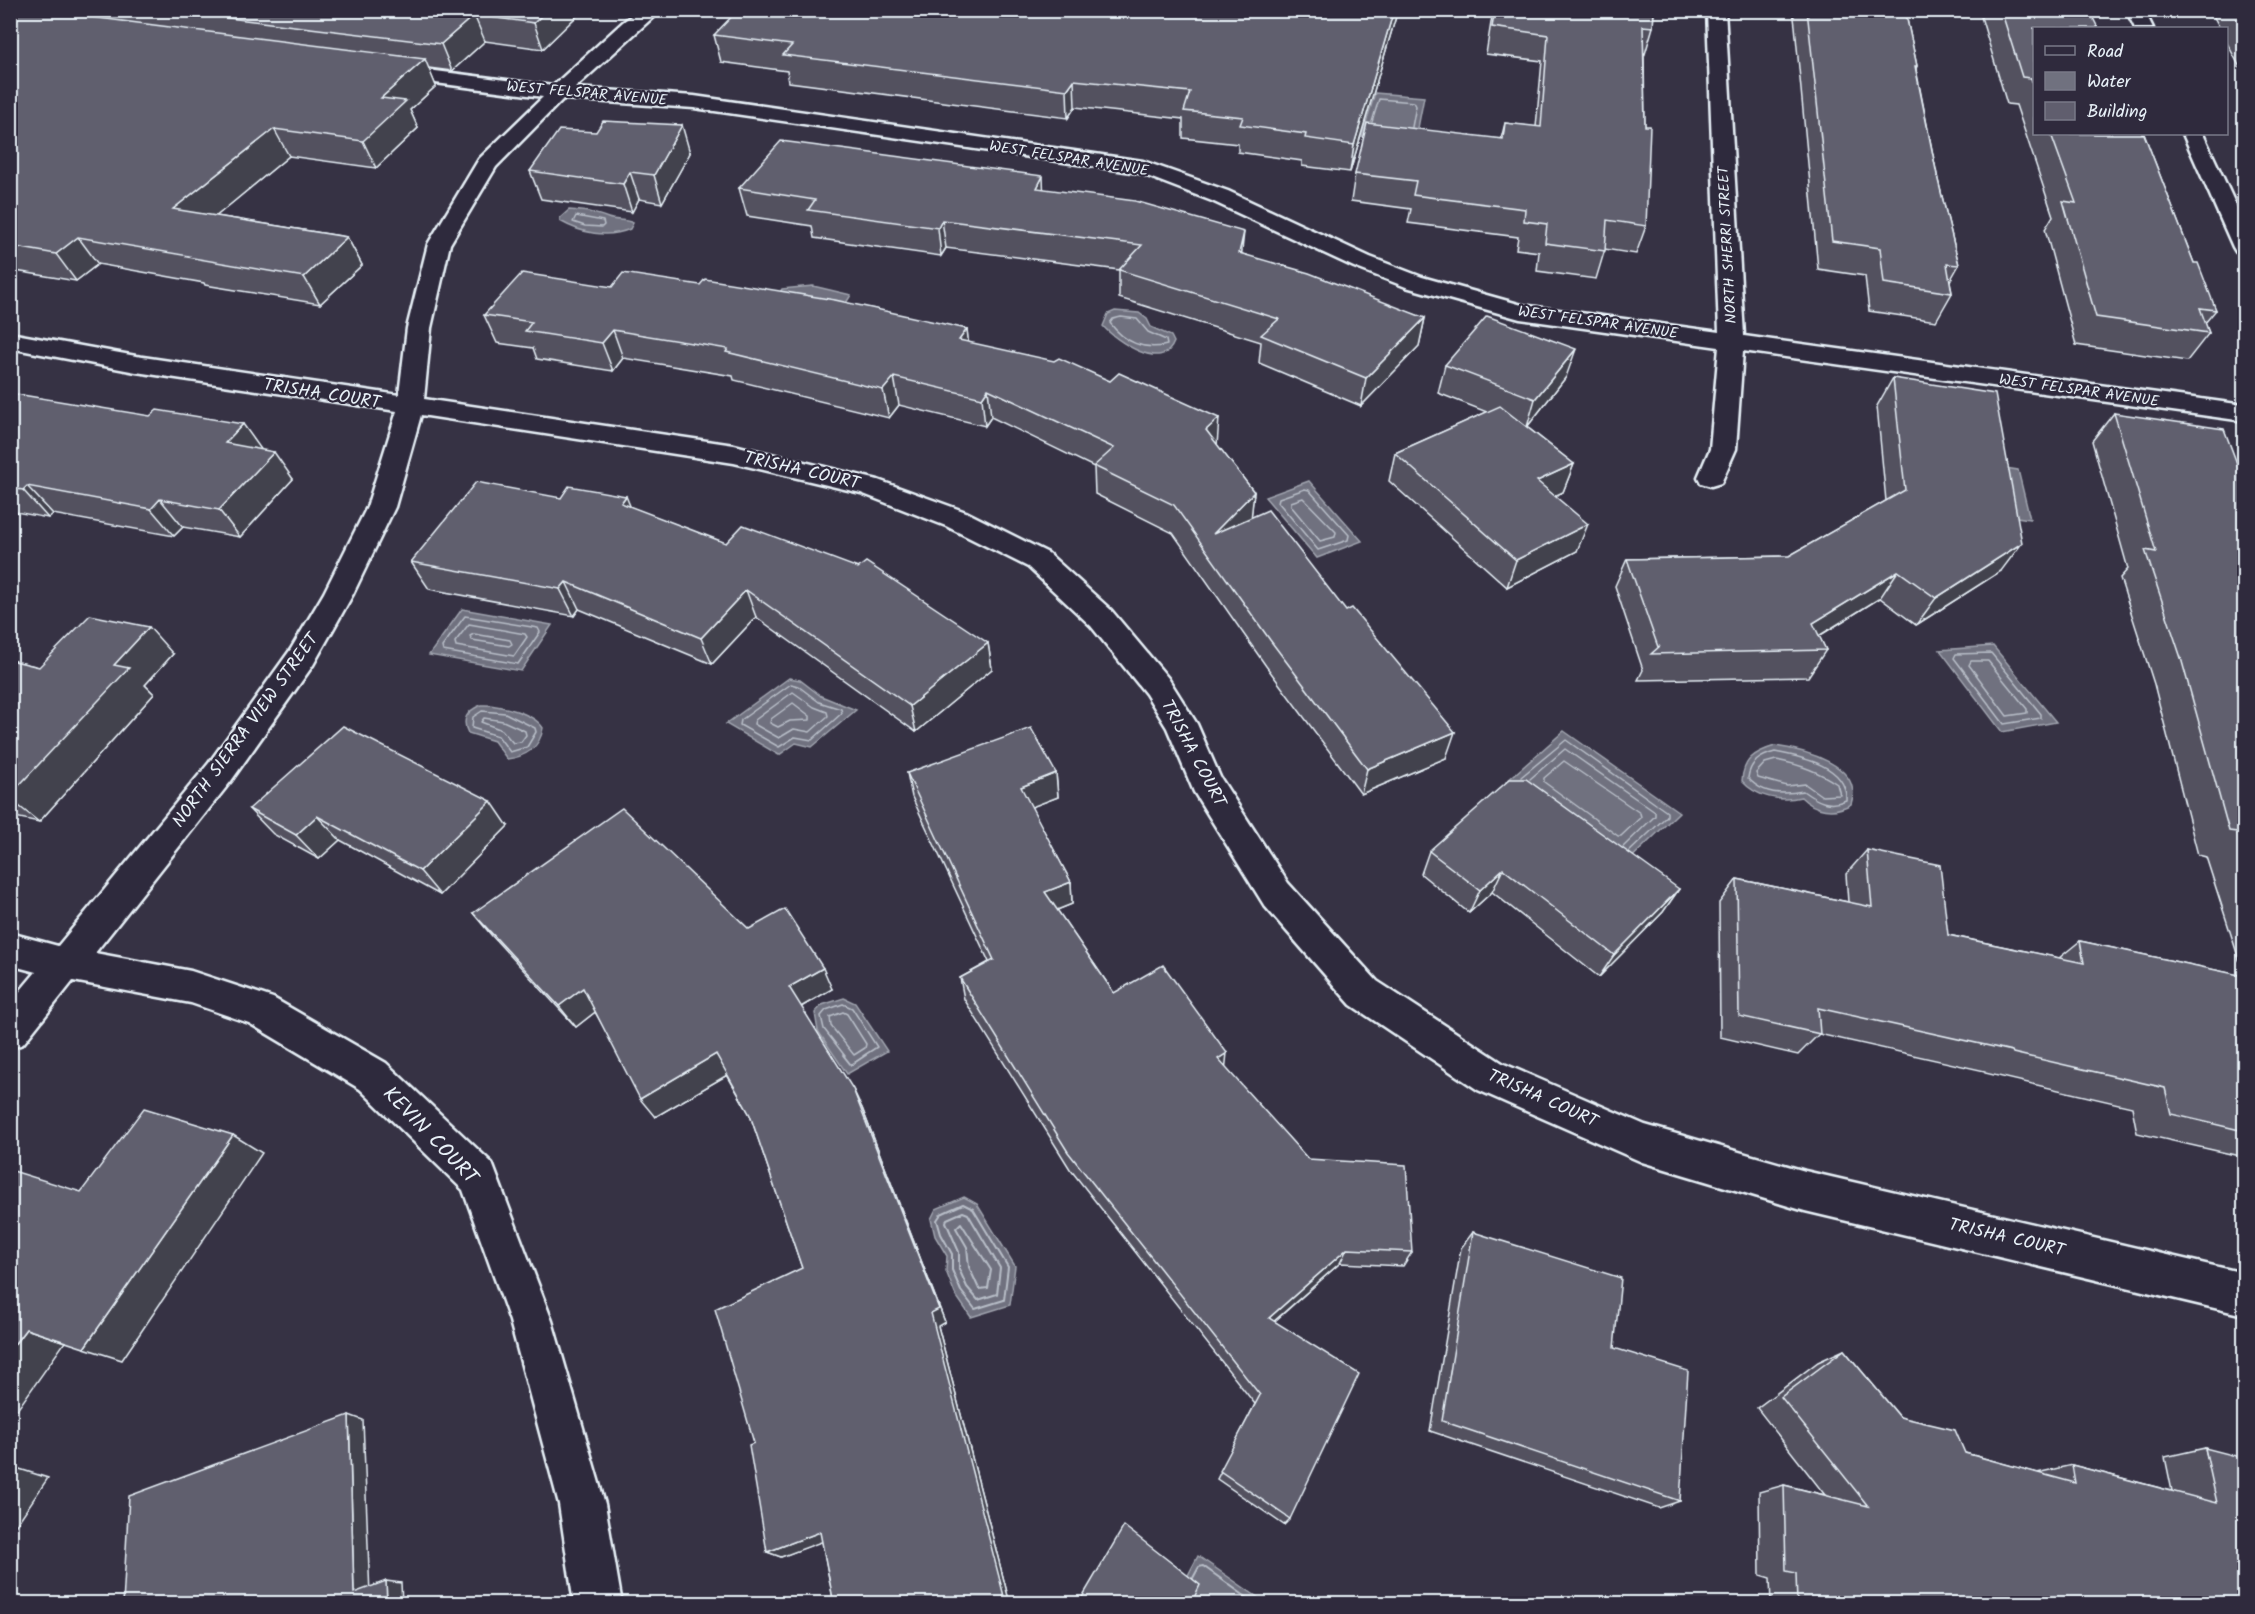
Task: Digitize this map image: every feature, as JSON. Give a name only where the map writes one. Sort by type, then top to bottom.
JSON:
[{"type":"street","name":"NORTH SIERRA VIEW STREET","points":[[10,1032],[220,772],[302,657],[338,594],[381,507],[411,406],[418,328],[439,244],[487,164],[558,93],[630,26],[652,10]]},
{"type":"street","name":"NORTH SHERRI STREET","points":[[1711,477],[1723,449],[1732,340],[1716,10]]},
{"type":"street","points":[[2134,10],[2143,27]]},
{"type":"street","name":"WEST FELSPAR AVENUE","points":[[367,68],[558,93],[694,102],[1143,167],[1220,196],[1362,262],[1414,282],[1520,312],[2244,413]]},
{"type":"street","points":[[2193,135],[2244,247]]},
{"type":"street","name":"TRISHA COURT","points":[[10,340],[136,364],[734,454],[868,486],[956,519],[1038,561],[1101,618],[1163,695],[1182,724],[1206,783],[1276,894],[1364,993],[1491,1077],[1642,1143],[1805,1191],[2244,1294]]},
{"type":"street","name":"KEVIN COURT","points":[[10,949],[66,964],[191,987],[260,1010],[373,1076],[478,1177],[531,1321],[582,1504],[598,1604]]},
{"type":"water","points":[[1375,93],[1424,97],[1416,138],[1410,142],[1362,136]]},
{"type":"water","points":[[569,210],[589,212],[633,223],[630,229],[621,232],[594,233],[577,229],[560,221],[560,218]]},
{"type":"water","points":[[813,286],[851,295],[840,313],[774,302],[782,289]]},
{"type":"water","points":[[1115,311],[1139,313],[1147,319],[1151,327],[1171,336],[1174,342],[1168,351],[1160,355],[1150,355],[1128,346],[1103,326],[1108,314]]},
{"type":"water","points":[[1973,463],[2018,470],[2030,519],[1984,512]]},
{"type":"water","points":[[1309,481],[1362,541],[1317,558],[1265,497]]},
{"type":"water","points":[[462,609],[552,625],[521,671],[429,655]]},
{"type":"water","points":[[1993,646],[2056,722],[2002,732],[1940,650]]},
{"type":"water","points":[[789,678],[800,680],[821,696],[856,710],[812,747],[796,743],[779,755],[726,724]]},
{"type":"water","points":[[481,705],[506,708],[532,718],[543,728],[539,741],[526,754],[507,759],[494,741],[468,733],[465,720],[472,710]]},
{"type":"water","points":[[1564,731],[1679,812],[1622,867],[1506,782]]},
{"type":"water","points":[[1775,746],[1815,756],[1840,770],[1849,779],[1853,790],[1851,804],[1838,809],[1825,810],[1806,802],[1801,797],[1785,799],[1769,797],[1754,791],[1742,781],[1745,767],[1756,754]]},
{"type":"water","points":[[844,998],[855,1003],[887,1051],[847,1074],[818,1031],[815,1013],[822,1005]]},
{"type":"water","points":[[964,1197],[977,1204],[1015,1266],[1010,1305],[971,1317],[955,1294],[946,1271],[947,1256],[935,1236],[931,1219],[936,1209]]},
{"type":"water","points":[[1198,1556],[1266,1603],[1173,1604]]},
{"type":"building","points":[[10,10],[35,10],[425,59],[381,98],[406,101],[363,141],[274,129],[173,209],[347,237],[304,277],[78,237],[56,254],[10,246]]},
{"type":"building","points":[[164,10],[547,10],[534,23],[474,15],[441,44]]},
{"type":"building","points":[[738,10],[1394,10],[1354,145],[1305,138],[1306,134],[1240,125],[1243,117],[1184,111],[1190,92],[1074,80],[1067,90],[783,55],[792,45],[714,35]]},
{"type":"building","points":[[1495,10],[1654,10],[1653,27],[1643,26],[1645,126],[1650,126],[1646,226],[1607,220],[1605,251],[1545,243],[1547,224],[1524,221],[1525,209],[1413,195],[1416,181],[1355,174],[1367,123],[1503,139],[1505,123],[1541,127],[1548,35],[1492,27]]},
{"type":"building","points":[[1807,10],[1905,10],[1938,180],[1959,265],[1947,264],[1952,293],[1884,283],[1880,248],[1832,241]]},
{"type":"building","points":[[2001,10],[2089,10],[2098,27],[2033,27],[2033,85],[2031,78],[2022,77]]},
{"type":"building","points":[[603,121],[682,125],[654,175],[630,172],[623,184],[530,171],[559,130],[596,132]]},
{"type":"building","points":[[2051,135],[2144,135],[2194,263],[2198,263],[2216,310],[2200,308],[2209,333],[2096,317],[2063,201],[2076,203]]},
{"type":"building","points":[[781,141],[1043,176],[1037,188],[1135,201],[1244,232],[1239,253],[1309,273],[1425,318],[1366,378],[1261,335],[1279,319],[1119,270],[1142,245],[942,220],[938,228],[808,210],[815,200],[739,188]]},
{"type":"building","points":[[522,273],[612,287],[623,273],[700,285],[705,279],[835,300],[967,329],[959,340],[1054,361],[1059,358],[1110,381],[1119,373],[1219,418],[1206,430],[1254,492],[1213,534],[1268,510],[1346,611],[1352,608],[1455,732],[1367,769],[1270,640],[1174,505],[1094,466],[1114,448],[988,389],[982,398],[894,377],[883,390],[726,352],[728,349],[613,330],[602,343],[525,331],[532,322],[484,315]]},
{"type":"building","points":[[1487,316],[1576,349],[1535,399],[1445,365]]},
{"type":"building","points":[[1893,378],[1995,394],[2022,543],[1936,598],[1898,571],[1813,623],[1826,650],[1651,654],[1660,646],[1658,647],[1627,559],[1789,556],[1905,490]]},
{"type":"building","points":[[10,393],[150,416],[157,410],[243,424],[225,443],[274,452],[219,510],[160,499],[151,509],[27,486],[23,490],[10,488]]},
{"type":"building","points":[[1500,406],[1574,464],[1537,481],[1588,524],[1516,560],[1395,453]]},
{"type":"building","points":[[2114,413],[2224,429],[2244,482],[2244,522],[2242,522],[2244,529],[2244,853],[2237,832],[2229,831],[2181,658],[2145,550],[2156,552]]},
{"type":"building","points":[[476,482],[561,498],[569,486],[626,496],[621,503],[726,543],[743,525],[858,568],[866,562],[988,643],[910,706],[746,590],[701,638],[566,582],[560,589],[411,562]]},
{"type":"building","points":[[90,615],[149,627],[114,665],[129,668],[10,795],[10,660],[39,667]]},
{"type":"building","points":[[343,726],[491,801],[420,871],[317,816],[296,835],[249,809]]},
{"type":"building","points":[[1031,728],[1056,773],[1021,787],[1071,882],[1045,892],[1114,993],[1163,965],[1227,1053],[1218,1059],[1308,1159],[1406,1165],[1412,1252],[1347,1249],[1269,1318],[1359,1374],[1290,1519],[1220,1471],[1260,1395],[1068,1152],[960,978],[994,960],[907,773]]},
{"type":"building","points":[[1510,779],[1526,779],[1679,889],[1614,955],[1503,869],[1480,890],[1429,851]]},
{"type":"building","points":[[622,808],[749,929],[785,909],[823,968],[789,987],[853,1089],[939,1309],[931,1313],[1006,1604],[834,1604],[820,1532],[767,1552],[749,1445],[754,1443],[715,1309],[802,1268],[750,1115],[716,1054],[640,1099],[583,988],[559,1006],[473,913]]},
{"type":"building","points":[[1867,850],[1940,865],[1948,935],[2084,963],[2080,941],[2244,976],[2244,1131],[2171,1114],[2165,1088],[2012,1051],[1818,1008],[1820,1034],[1739,1016],[1737,879],[1872,907]]},
{"type":"building","points":[[144,1108],[233,1135],[84,1348],[26,1329],[10,1350],[10,1170],[81,1192]]},
{"type":"building","points":[[1473,1232],[1621,1278],[1614,1348],[1688,1371],[1680,1501],[1442,1421]]},
{"type":"building","points":[[1844,1350],[1900,1417],[1955,1430],[1965,1453],[2075,1483],[2072,1465],[2217,1503],[2205,1448],[2244,1458],[2244,1604],[1797,1604],[1796,1573],[1786,1571],[1784,1485],[1868,1506],[1781,1397]]},
{"type":"building","points":[[349,1415],[354,1593],[386,1581],[387,1604],[123,1604],[129,1496]]},
{"type":"building","points":[[1124,1526],[1200,1585],[1191,1604],[1078,1604]]}]
